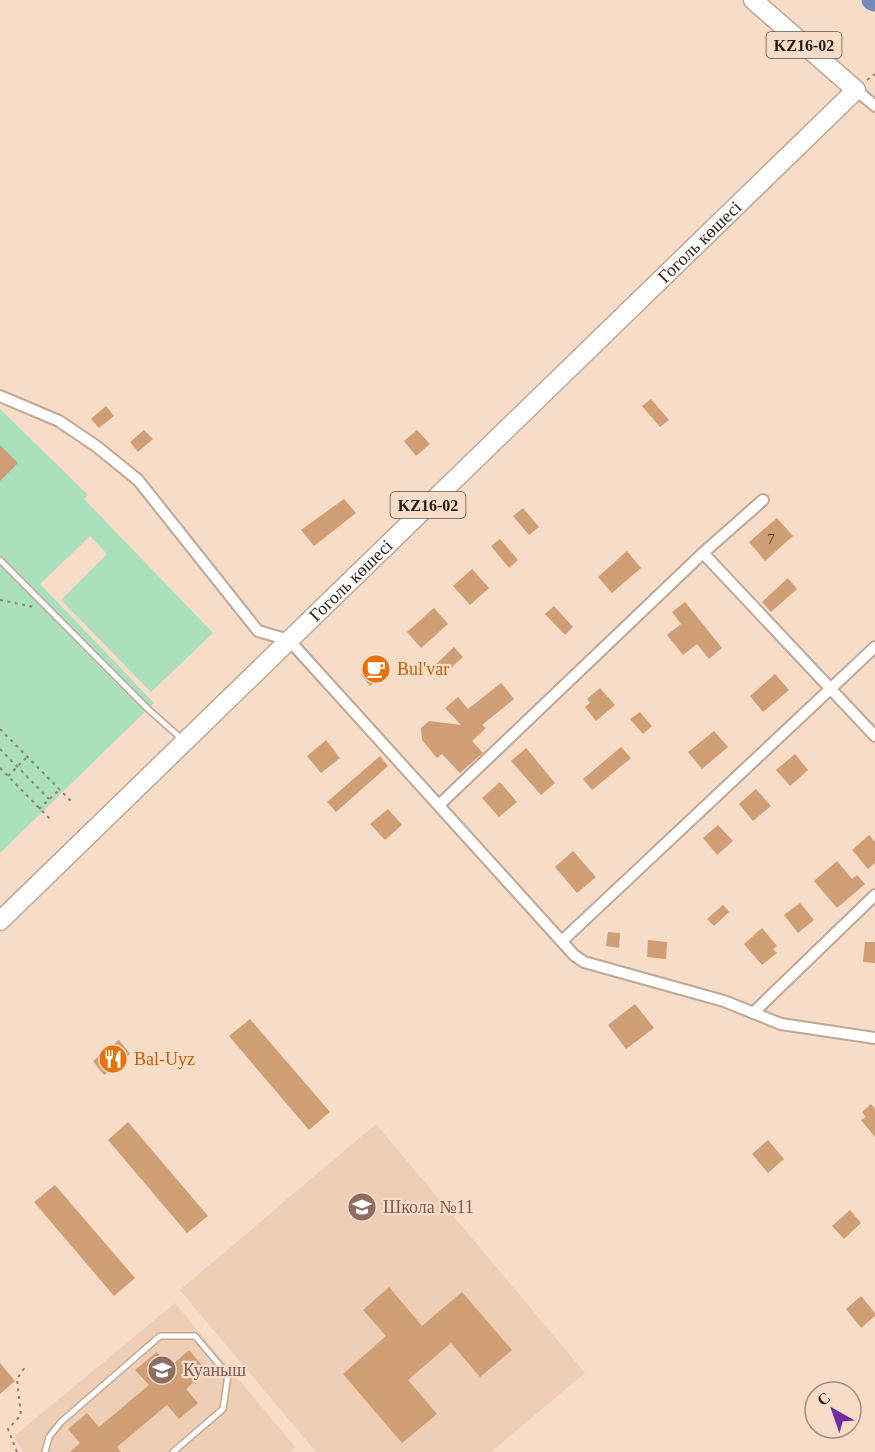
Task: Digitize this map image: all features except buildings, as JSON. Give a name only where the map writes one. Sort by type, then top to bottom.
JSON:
[{"type":"main road","name":"KZ16-02","points":[[753,0],[856,90]]},
{"type":"main road","name":"Гоголь көшесі","points":[[0,921],[856,90]]},
{"type":"street","points":[[856,90],[875,106]]},
{"type":"street","points":[[0,396],[59,421],[96,446],[138,480],[258,631],[289,640],[562,941],[584,962],[724,1001],[781,1024],[875,1038]]},
{"type":"street","points":[[439,805],[703,553],[763,500]]},
{"type":"street","points":[[703,553],[875,736]]},
{"type":"street","points":[[562,941],[875,647]]},
{"type":"street","points":[[753,1013],[875,895]]},
{"type":"lane","points":[[0,560],[184,741]]},
{"type":"lane","points":[[45,1452],[49,1437],[61,1422],[160,1336],[195,1336],[228,1376],[224,1409],[173,1452]]},
{"type":"path","points":[[0,600],[51,611]]},
{"type":"path","points":[[0,729],[70,801]]},
{"type":"path","points":[[0,749],[49,799]]},
{"type":"path","points":[[8,776],[27,757]]},
{"type":"path","points":[[0,768],[51,820]]},
{"type":"path","points":[[39,809],[59,790]]},
{"type":"path","points":[[17,1452],[8,1429],[21,1415],[17,1380],[25,1367]]},
{"type":"shaded area","name":"Школа №11","points":[[376,1124],[585,1373],[491,1452],[316,1452],[180,1290]]},
{"type":"shaded area","name":"Куаныш","points":[[175,1303],[295,1447],[289,1452],[24,1452],[13,1437]]},
{"type":"green space","points":[[0,409],[88,495],[84,499],[213,633],[151,692],[61,600],[107,554],[90,536],[40,584],[154,703],[0,853]]},
{"type":"place","name":"Bul'var","points":[[376,669]]},
{"type":"place","name":"Bal-Uyz","points":[[113,1059]]},
{"type":"place","name":"Школа №11","points":[[362,1207]]},
{"type":"place","name":"Куаныш","points":[[162,1370]]}]
